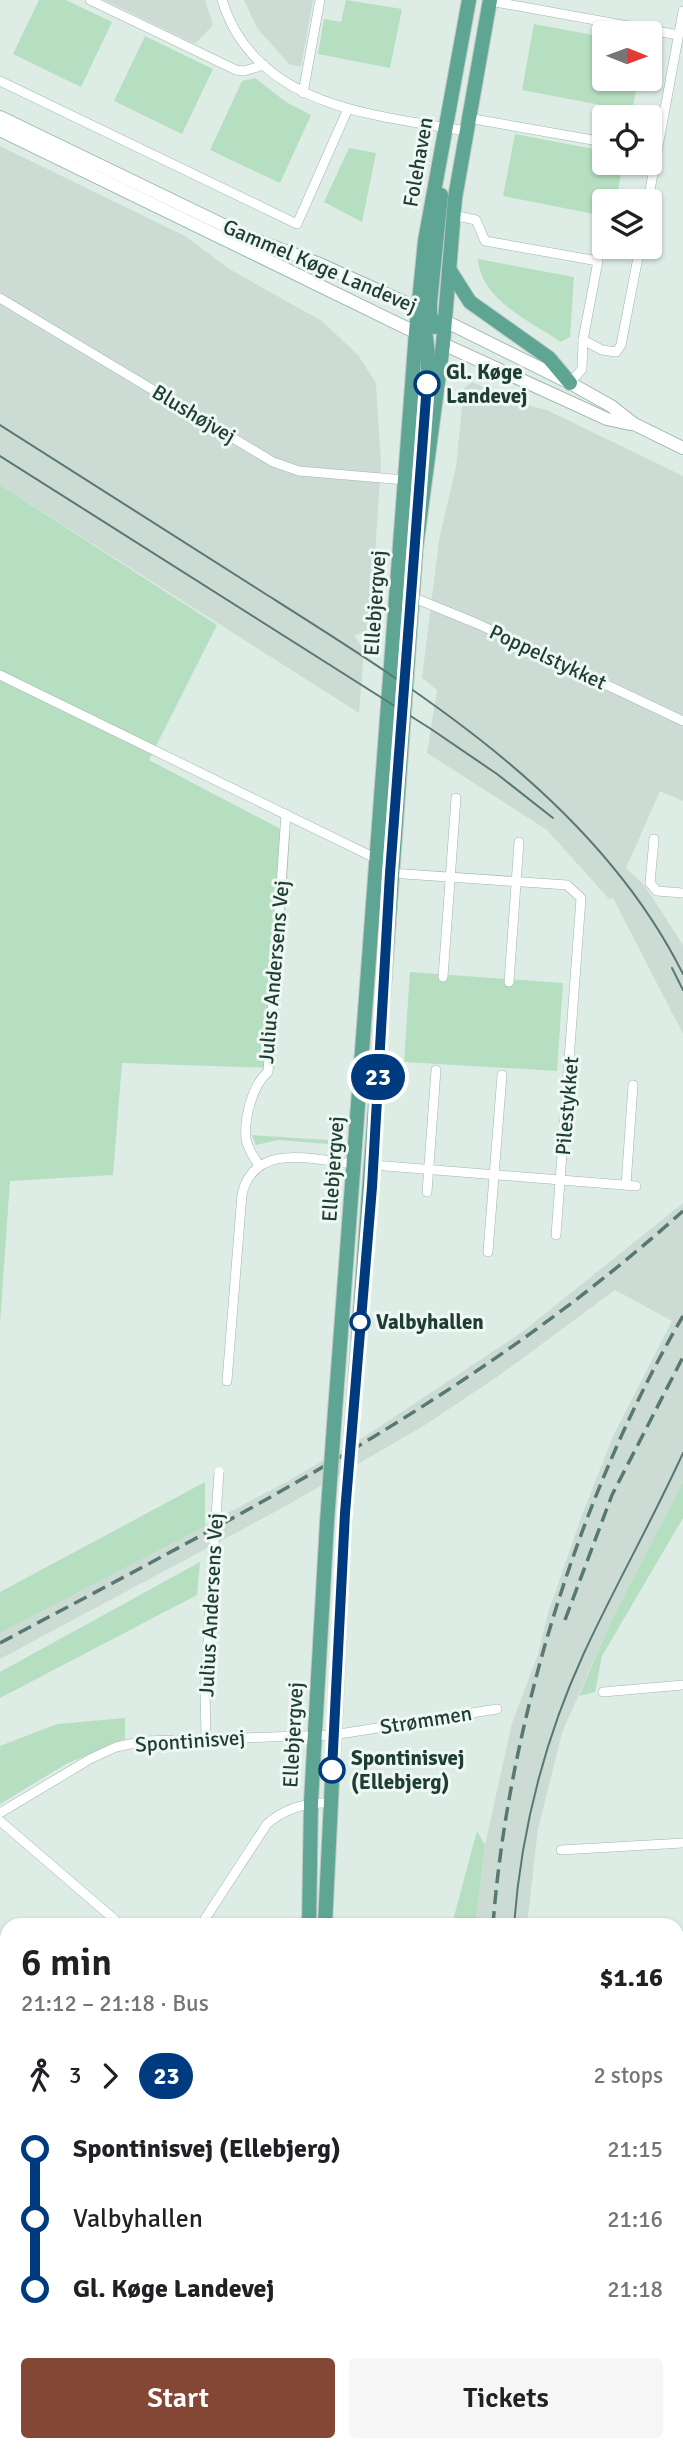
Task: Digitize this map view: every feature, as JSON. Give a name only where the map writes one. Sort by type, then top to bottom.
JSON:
[{"type":"main road","name":"Folehaven","points":[[422,335],[425,241],[469,0]]},
{"type":"main road","name":"Folehaven","points":[[443,344],[453,215],[490,0]]},
{"type":"main road","name":"Gammel Køge Landevej","points":[[0,117],[248,237],[445,321],[570,383],[611,406],[634,424],[683,448]]},
{"type":"main road","name":"Gammel Køge Landevej","points":[[0,130],[422,335],[607,419],[634,424]]},
{"type":"main road","points":[[449,269],[470,302],[549,358],[570,383]]},
{"type":"main road","points":[[424,311],[443,344]]},
{"type":"main road","points":[[416,548],[422,335]]},
{"type":"main road","name":"Ellebjergvej","points":[[309,1918],[314,1735],[327,1522],[405,480],[422,335]]},
{"type":"main road","name":"Ellebjergvej","points":[[325,1918],[345,1513],[373,1165],[390,873],[416,548],[443,344]]},
{"type":"main road","points":[[354,1164],[373,1165]]},
{"type":"street","points":[[90,0],[236,70],[244,71],[264,65]]},
{"type":"street","points":[[222,0],[243,45],[264,65],[303,93],[347,111],[446,127],[467,124]]},
{"type":"street","points":[[303,93],[320,0]]},
{"type":"street","name":"Folehaven","points":[[490,0],[678,35]]},
{"type":"street","points":[[662,109],[683,11]]},
{"type":"street","name":"Gammel Køge Landevej","points":[[0,81],[298,224],[347,111]]},
{"type":"street","name":"Folehaven","points":[[467,124],[592,140]]},
{"type":"street","name":"Folehaven","points":[[453,215],[476,220],[485,241],[598,261],[583,340],[582,369],[570,383]]},
{"type":"street","points":[[583,340],[602,350],[616,352],[621,345],[637,259]]},
{"type":"street","name":"Blushøjvej","points":[[0,298],[273,461],[299,471],[405,480]]},
{"type":"street","name":"Poppelstykket","points":[[412,597],[486,627],[683,721]]},
{"type":"street","points":[[0,676],[377,859]]},
{"type":"street","points":[[443,977],[456,798]]},
{"type":"street","name":"Julius Andersens Vej","points":[[258,1164],[248,1147],[246,1120],[260,1079],[268,1072],[286,814]]},
{"type":"street","points":[[654,839],[650,883],[657,891],[683,893]]},
{"type":"street","points":[[509,982],[519,842]]},
{"type":"street","points":[[390,873],[517,881]]},
{"type":"street","name":"Pilestykket","points":[[517,881],[567,885],[582,898],[556,1235]]},
{"type":"street","points":[[427,1192],[436,1070]]},
{"type":"street","points":[[488,1252],[502,1075]]},
{"type":"street","name":"Pilestykket","points":[[373,1165],[631,1186],[633,1084]]},
{"type":"street","points":[[227,1381],[242,1194],[249,1172],[258,1164],[282,1158],[354,1164]]},
{"type":"street","name":"Julius Andersens Vej","points":[[206,1739],[205,1690],[219,1472]]},
{"type":"street","points":[[603,1692],[683,1685]]},
{"type":"street","name":"Strømmen","points":[[314,1735],[333,1735],[497,1709]]},
{"type":"street","name":"Spontinisvej","points":[[0,1813],[90,1759],[116,1747],[144,1741],[314,1735]]},
{"type":"street","points":[[206,1918],[267,1824],[277,1815],[311,1802],[330,1802]]},
{"type":"street","points":[[0,1821],[113,1918]]},
{"type":"street","points":[[561,1850],[683,1843]]},
{"type":"shaded area","points":[[104,0],[205,0],[213,25],[195,44]]},
{"type":"shaded area","points":[[244,0],[313,0],[301,67],[289,64],[257,28]]},
{"type":"shaded area","points":[[0,146],[185,236],[231,270],[322,321],[358,355],[376,383],[381,463],[370,632],[354,635],[364,650],[359,713],[0,485]]},
{"type":"shaded area","points":[[472,382],[516,402],[547,410],[683,476],[683,801],[660,791],[626,868],[645,886],[683,945],[683,1034],[613,898],[609,899],[547,830],[427,753],[437,690],[422,678],[439,540],[456,466],[464,388]]},
{"type":"shaded area","points":[[683,1203],[683,1482],[611,1621],[562,1733],[538,1829],[528,1918],[476,1918],[485,1845],[512,1723],[538,1654],[548,1613],[582,1515],[614,1434],[672,1321],[615,1290],[497,1377],[425,1425],[284,1507],[0,1659],[0,1633],[288,1481],[370,1433],[522,1332]]},
{"type":"green space","points":[[39,0],[66,0],[112,22],[81,87],[13,54]]},
{"type":"green space","points":[[346,0],[402,9],[390,68],[318,54],[324,19],[341,22]]},
{"type":"green space","points":[[534,24],[592,35],[592,91],[636,91],[633,105],[601,105],[522,90]]},
{"type":"green space","points":[[145,36],[213,69],[182,134],[114,101]]},
{"type":"green space","points":[[255,78],[286,102],[311,115],[280,183],[210,150],[242,81]]},
{"type":"green space","points":[[515,134],[592,149],[592,175],[621,175],[618,189],[592,189],[592,214],[503,196]]},
{"type":"green space","points":[[349,148],[376,153],[362,222],[324,202]]},
{"type":"green space","points":[[478,259],[574,277],[570,337],[561,342],[497,298],[481,273]]},
{"type":"green space","points":[[0,485],[217,625],[149,760],[290,834],[275,1068],[122,1063],[113,1175],[10,1181],[0,1323]]},
{"type":"green space","points":[[410,972],[563,983],[557,1071],[404,1062]]},
{"type":"green space","points":[[252,1135],[328,1140],[328,1144],[278,1140],[256,1145]]},
{"type":"green space","points":[[205,1482],[205,1526],[0,1633],[0,1592]]},
{"type":"green space","points":[[683,1482],[683,1518],[602,1656],[595,1692],[579,1696],[611,1621]]},
{"type":"green space","points":[[200,1562],[197,1595],[0,1698],[0,1672]]},
{"type":"green space","points":[[125,1718],[125,1739],[66,1764],[0,1804],[0,1746],[57,1724]]},
{"type":"green space","points":[[477,1831],[485,1845],[476,1918],[454,1918]]},
{"type":"tram line","points":[[0,425],[384,670],[500,756],[554,804],[603,856],[647,912],[683,974]]},
{"type":"tram line","points":[[0,456],[431,729],[497,774],[553,818]]},
{"type":"tram line","points":[[672,968],[683,990]]},
{"type":"tram line","points":[[515,1918],[529,1820],[558,1718],[584,1653],[683,1453]]},
{"type":"railway","points":[[0,1643],[268,1498],[440,1395],[523,1339],[604,1278],[683,1211]]},
{"type":"railway","points":[[494,1918],[501,1848],[515,1770],[555,1610],[612,1456],[646,1384],[683,1316]]},
{"type":"railway","points":[[565,1620],[612,1495],[683,1357]]},
{"type":"bus line","name":"23","points":[[332,1770],[345,1513],[372,1187],[390,873],[427,384]]},
{"type":"place","name":"Gl. Køge Landevej","points":[[427,384]]},
{"type":"place","name":"Valbyhallen","points":[[360,1322]]},
{"type":"place","name":"Spontinisvej (Ellebjerg)","points":[[332,1770]]}]
